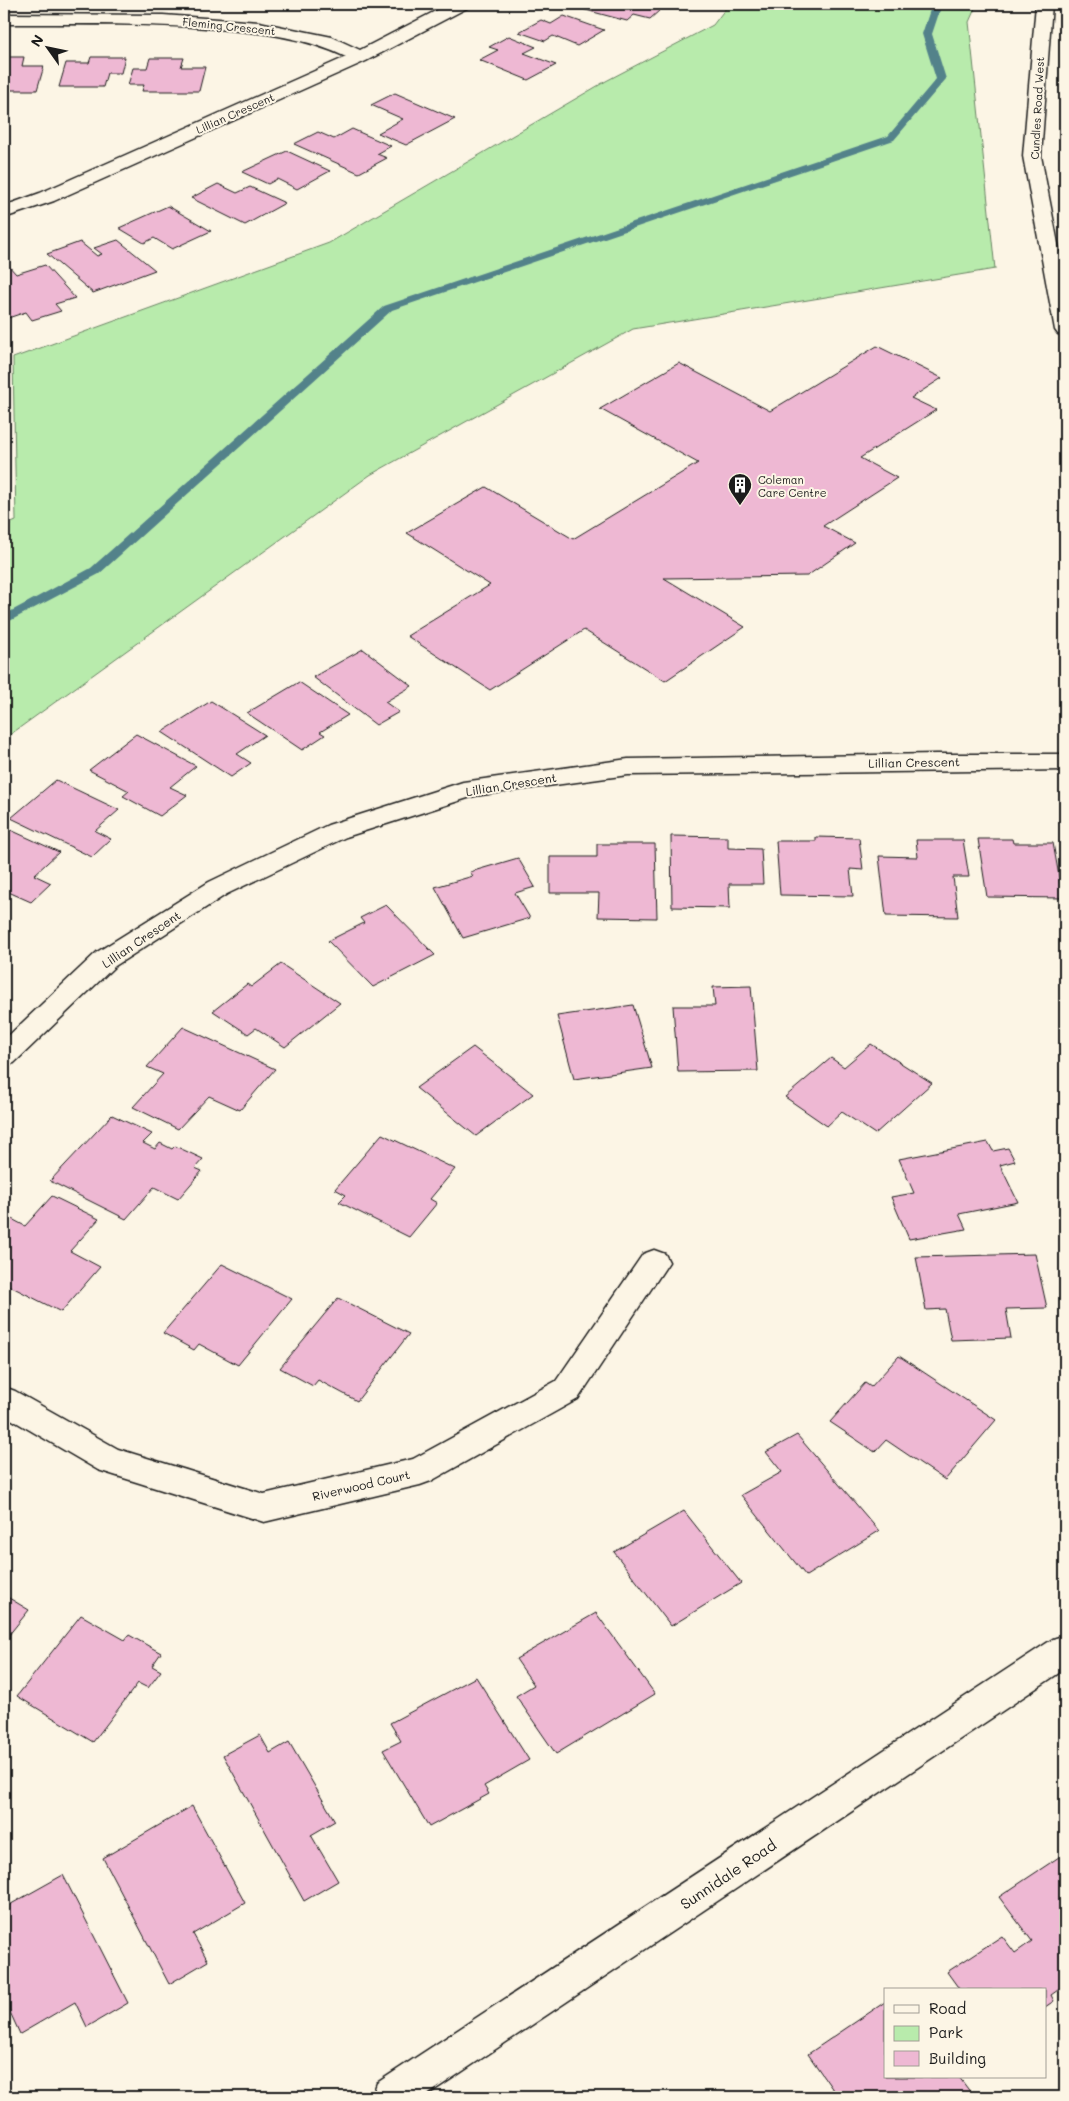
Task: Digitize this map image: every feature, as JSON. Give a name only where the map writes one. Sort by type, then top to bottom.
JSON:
[{"type":"street","name":"Lillian Crescent","points":[[4,212],[47,197],[360,57],[461,4]]},
{"type":"street","name":"Cundles Road West","points":[[1044,4],[1032,156],[1065,330]]},
{"type":"street","name":"Fleming Crescent","points":[[4,19],[163,20],[259,27],[326,41],[360,57]]},
{"type":"street","name":"Lillian Crescent","points":[[4,1056],[106,959],[218,888],[337,831],[472,788],[628,767],[1065,762]]},
{"type":"street","name":"Riverwood Court","points":[[4,1400],[109,1460],[264,1508],[420,1471],[567,1390],[654,1262]]},
{"type":"street","name":"Sunnidale Road","points":[[391,2097],[1065,1650]]},
{"type":"green space","points":[[729,4],[977,4],[969,22],[995,269],[633,329],[370,475],[4,739],[4,526],[16,521],[13,358],[329,243],[606,81],[713,25]]},
{"type":"building","points":[[646,4],[644,6],[660,10],[650,19],[634,15],[627,21],[567,5]]},
{"type":"building","points":[[564,16],[604,30],[577,46],[553,36],[545,41],[519,32],[541,20],[551,24]]},
{"type":"building","points":[[509,36],[536,47],[524,53],[556,65],[528,80],[479,60],[498,50],[489,47]]},
{"type":"building","points":[[4,57],[24,57],[22,66],[44,66],[37,90],[4,90]]},
{"type":"building","points":[[91,57],[125,57],[121,73],[107,73],[103,87],[59,87],[66,63],[89,63]]},
{"type":"building","points":[[150,58],[184,58],[181,67],[205,67],[199,91],[142,91],[144,85],[128,85],[133,68],[147,68]]},
{"type":"building","points":[[395,93],[455,119],[406,145],[378,133],[403,119],[371,105]]},
{"type":"building","points":[[352,129],[391,146],[377,154],[387,158],[359,173],[294,144],[318,132],[334,139]]},
{"type":"building","points":[[287,151],[330,171],[297,189],[277,179],[268,184],[242,172]]},
{"type":"building","points":[[218,184],[237,193],[250,187],[285,203],[245,225],[191,198]]},
{"type":"building","points":[[168,206],[211,231],[172,249],[154,238],[144,243],[119,228]]},
{"type":"building","points":[[118,240],[155,270],[93,293],[47,254],[80,242],[97,256],[102,254],[94,248]]},
{"type":"building","points":[[8,265],[16,274],[45,265],[75,298],[55,304],[61,311],[32,320],[26,312],[8,318],[4,313],[4,266]]},
{"type":"building","name":"Coleman Care Centre","points":[[877,346],[942,378],[911,398],[936,410],[860,458],[897,478],[823,526],[855,543],[807,576],[664,578],[745,627],[665,681],[584,630],[490,690],[407,636],[490,585],[407,533],[486,487],[573,539],[698,463],[600,409],[679,363],[770,411]]},
{"type":"building","points":[[363,649],[412,686],[385,702],[399,712],[376,725],[313,677]]},
{"type":"building","points":[[299,682],[348,715],[320,732],[325,735],[302,750],[247,713]]},
{"type":"building","points":[[211,701],[265,735],[237,754],[251,763],[231,777],[162,732]]},
{"type":"building","points":[[136,734],[196,766],[170,787],[187,795],[160,816],[123,796],[129,791],[89,770]]},
{"type":"building","points":[[56,780],[119,810],[95,831],[111,839],[92,857],[11,818]]},
{"type":"building","points":[[4,827],[59,852],[34,875],[51,883],[31,902],[4,890]]},
{"type":"building","points":[[671,836],[728,837],[728,848],[761,849],[763,884],[729,884],[730,908],[672,907]]},
{"type":"building","points":[[816,837],[859,838],[863,870],[850,869],[853,896],[780,895],[776,841],[816,841]]},
{"type":"building","points":[[978,839],[1012,839],[1013,843],[1053,843],[1063,898],[987,897]]},
{"type":"building","points":[[916,840],[963,840],[969,877],[953,877],[958,917],[886,916],[879,856],[918,857]]},
{"type":"building","points":[[597,844],[655,844],[657,918],[598,917],[599,893],[550,893],[550,857],[597,857]]},
{"type":"building","points":[[518,858],[535,887],[515,893],[530,918],[463,938],[435,887],[473,876],[470,872]]},
{"type":"building","points":[[386,905],[435,955],[373,987],[328,941],[364,923],[360,918]]},
{"type":"building","points":[[281,964],[340,1003],[285,1047],[256,1028],[248,1034],[213,1011],[247,984],[251,987]]},
{"type":"building","points":[[751,986],[758,1071],[678,1072],[673,1006],[715,1006],[713,987]]},
{"type":"building","points":[[633,1005],[652,1068],[574,1079],[557,1016]]},
{"type":"building","points":[[183,1027],[275,1069],[240,1110],[209,1096],[178,1129],[133,1107],[163,1074],[147,1067]]},
{"type":"building","points":[[871,1044],[932,1083],[875,1134],[842,1112],[827,1126],[785,1097],[831,1058],[844,1067]]},
{"type":"building","points":[[473,1047],[533,1094],[476,1136],[416,1088]]},
{"type":"building","points":[[112,1115],[152,1134],[143,1143],[155,1149],[160,1143],[172,1149],[175,1146],[203,1159],[195,1168],[202,1171],[178,1199],[154,1187],[126,1219],[50,1181]]},
{"type":"building","points":[[382,1134],[455,1169],[430,1199],[437,1203],[409,1237],[339,1202],[346,1195],[335,1189]]},
{"type":"building","points":[[988,1142],[993,1151],[1008,1148],[1015,1161],[1000,1165],[1018,1202],[959,1214],[966,1229],[909,1239],[891,1197],[914,1193],[899,1159]]},
{"type":"building","points":[[52,1196],[99,1219],[70,1251],[100,1267],[61,1312],[4,1283],[4,1221],[8,1217],[25,1226]]},
{"type":"building","points":[[1035,1254],[1047,1308],[1006,1309],[1011,1338],[951,1340],[945,1309],[926,1310],[916,1257]]},
{"type":"building","points":[[222,1264],[292,1299],[238,1365],[199,1344],[194,1350],[163,1333]]},
{"type":"building","points":[[338,1298],[409,1334],[357,1401],[318,1380],[313,1386],[280,1368]]},
{"type":"building","points":[[899,1356],[996,1420],[945,1480],[886,1440],[875,1452],[830,1422],[865,1383],[871,1387]]},
{"type":"building","points":[[797,1435],[879,1531],[806,1576],[741,1495],[782,1472],[766,1452]]},
{"type":"building","points":[[684,1511],[741,1583],[671,1626],[614,1552]]},
{"type":"building","points":[[4,1595],[29,1610],[4,1641]]},
{"type":"building","points":[[596,1613],[655,1694],[556,1754],[516,1696],[534,1685],[516,1659]]},
{"type":"building","points":[[81,1615],[125,1640],[129,1635],[161,1653],[152,1666],[161,1671],[148,1688],[138,1683],[93,1742],[17,1696]]},
{"type":"building","points":[[476,1677],[529,1760],[484,1786],[489,1794],[429,1827],[383,1750],[401,1741],[390,1723]]},
{"type":"building","points":[[260,1735],[270,1753],[289,1742],[335,1821],[311,1835],[338,1881],[304,1901],[223,1755]]},
{"type":"building","points":[[192,1806],[245,1903],[193,1934],[208,1961],[169,1984],[103,1858]]},
{"type":"building","points":[[1065,1853],[1065,1985],[1051,1995],[1054,2001],[1046,2006],[1046,1988],[959,1988],[947,1972],[1002,1936],[1015,1953],[1032,1941],[999,1897]]},
{"type":"building","points":[[63,1875],[128,2003],[87,2027],[75,2002],[20,2034],[4,1999],[4,1908]]},
{"type":"building","points":[[884,2003],[884,2078],[960,2078],[974,2097],[838,2097],[808,2054]]},
{"type":"waterway","points":[[4,620],[95,571],[388,308],[891,138],[941,79],[927,34],[937,4]]},
{"type":"place","name":"Coleman Care Centre","points":[[740,506]]}]
